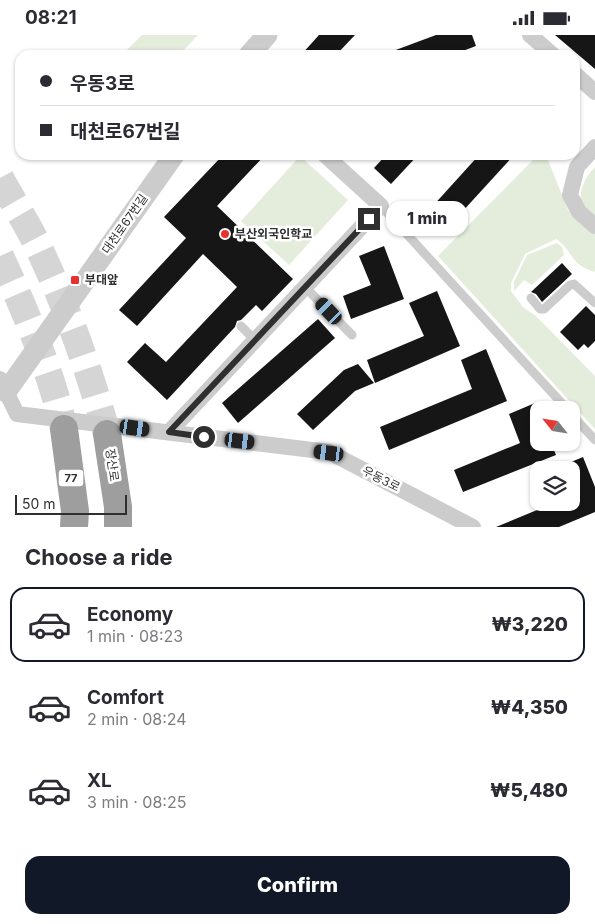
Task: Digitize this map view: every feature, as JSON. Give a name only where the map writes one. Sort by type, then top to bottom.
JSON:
[{"type":"highway","name":"77","points":[[64,429],[75,511],[74,527]]},
{"type":"highway","name":"장산로","points":[[107,434],[118,507],[118,527]]},
{"type":"street","points":[[254,50],[267,35]]},
{"type":"street","points":[[530,35],[547,50]]},
{"type":"street","points":[[580,78],[595,92]]},
{"type":"street","points":[[595,147],[577,167],[570,195],[579,211],[595,227]]},
{"type":"street","name":"대천로67번길","points":[[2,388],[170,160]]},
{"type":"street","points":[[169,432],[382,206],[331,160]]},
{"type":"street","name":"우동3로","points":[[2,388],[17,413],[329,453],[473,527]]},
{"type":"lane","points":[[382,206],[560,401]]},
{"type":"lane","points":[[531,298],[540,309],[544,309],[570,285],[574,284],[595,303]]},
{"type":"lane","points":[[305,287],[352,335]]},
{"type":"lane","points":[[241,326],[255,340]]},
{"type":"lane","points":[[580,424],[595,440]]},
{"type":"green space","points":[[142,35],[198,35],[184,50],[127,50]]},
{"type":"green space","points":[[296,160],[304,160],[348,200],[289,265],[241,221]]},
{"type":"green space","points":[[533,160],[548,160],[568,210],[595,234],[595,272],[580,265],[556,239],[525,254],[511,283],[511,291],[523,307],[536,316],[595,376],[595,429],[580,412],[580,401],[570,401],[438,256]]},
{"type":"green space","points":[[595,167],[595,221],[583,207],[581,195],[585,180]]},
{"type":"green space","points":[[557,243],[562,247],[564,255],[532,285],[524,280],[514,291],[514,282],[527,255]]},
{"type":"building","points":[[319,35],[355,35],[341,50],[306,50]]},
{"type":"building","points":[[436,35],[472,35],[476,46],[465,50],[396,50]]},
{"type":"building","points":[[555,35],[595,35],[595,69],[580,56],[580,50],[573,50]]},
{"type":"building","points":[[218,160],[260,160],[217,206],[293,279],[262,311],[256,305],[241,320],[237,321],[235,327],[167,400],[127,362],[145,343],[166,362],[237,287],[203,254],[137,326],[119,310],[186,238],[164,217]]},
{"type":"building","points":[[381,160],[413,160],[391,184],[374,168]]},
{"type":"building","points":[[474,160],[509,160],[440,236],[421,219]]},
{"type":"building","points":[[384,246],[404,299],[351,319],[343,296],[371,285],[359,256]]},
{"type":"building","points":[[562,263],[572,274],[542,302],[536,294],[531,292]]},
{"type":"building","points":[[437,291],[460,346],[375,383],[367,360],[424,336],[409,303]]},
{"type":"building","points":[[586,306],[595,315],[595,341],[588,348],[584,344],[578,350],[560,332]]},
{"type":"building","points":[[318,319],[335,338],[238,423],[222,403]]},
{"type":"building","points":[[486,349],[507,401],[389,450],[380,427],[472,389],[461,360]]},
{"type":"building","points":[[358,364],[374,383],[355,391],[313,430],[297,414],[344,370]]},
{"type":"building","points":[[530,405],[530,451],[554,451],[556,455],[541,461],[530,461],[530,465],[463,492],[454,470],[520,443],[509,414]]},
{"type":"building","points":[[583,457],[595,487],[595,512],[559,527],[496,527],[535,511],[580,511],[580,461],[573,461]]},
{"type":"tunnel","points":[[0,178],[37,244],[58,290],[85,361],[107,434]]},
{"type":"tunnel","points":[[0,256],[36,341],[52,385],[64,429]]},
{"type":"place","name":"부산외국인학교","points":[[225,234]]},
{"type":"place","name":"부대앞","points":[[75,280]]},
{"type":"route","points":[[204,437],[169,432],[369,219]]}]
